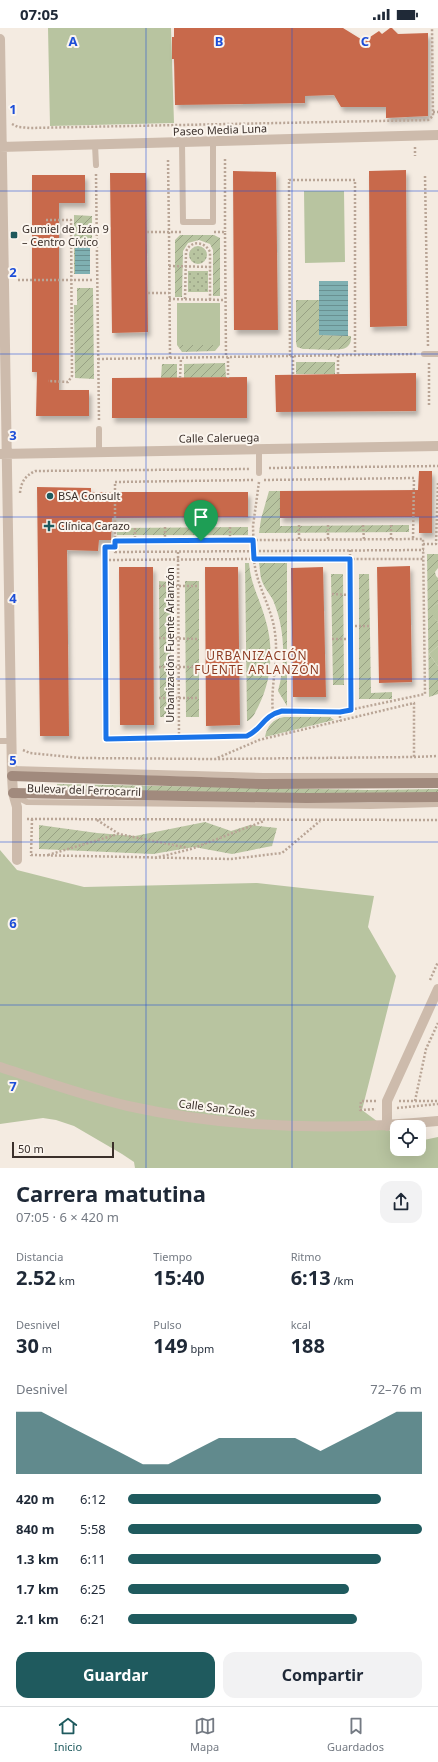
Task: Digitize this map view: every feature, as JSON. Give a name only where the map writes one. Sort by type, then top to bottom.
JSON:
[{"type":"main road","name":"Bulevar del Ferrocarril","points":[[12,773],[263,784],[438,784]]},
{"type":"main road","name":"Bulevar del Ferrocarril","points":[[13,793],[306,798],[438,797]]},
{"type":"street","points":[[0,39],[3,454],[12,773],[13,793],[17,807],[17,860]]},
{"type":"street","name":"Paseo Media Luna","points":[[1,147],[438,135]]},
{"type":"street","name":"Calle Caleruega","points":[[3,454],[438,446]]},
{"type":"street","points":[[387,1126],[387,1102],[438,989]]},
{"type":"street","name":"Calle San Zoles","points":[[0,1067],[110,1102],[169,1114],[270,1126],[358,1128],[438,1121]]},
{"type":"lane","points":[[182,143],[182,222],[213,222],[213,142]]},
{"type":"lane","points":[[96,145],[96,165]]},
{"type":"lane","points":[[426,354],[438,354]]},
{"type":"lane","points":[[99,429],[99,452]]},
{"type":"lane","points":[[259,449],[259,471]]},
{"type":"lane","points":[[0,741],[12,741]]},
{"type":"lane","name":"Bulevar del Ferrocarril","points":[[12,773],[263,776],[438,776]]},
{"type":"lane","name":"Bulevar del Ferrocarril","points":[[13,793],[17,798],[27,802],[339,806],[438,804]]},
{"type":"path","points":[[11,123],[30,128],[428,120],[433,116],[432,28]]},
{"type":"path","points":[[433,112],[438,112]]},
{"type":"path","points":[[225,159],[225,300],[228,378]]},
{"type":"path","points":[[168,160],[170,358]]},
{"type":"path","points":[[96,165],[99,429]]},
{"type":"path","points":[[425,176],[426,354],[429,406]]},
{"type":"path","points":[[293,375],[291,356],[289,180],[355,180],[355,355]]},
{"type":"path","points":[[46,220],[71,220],[72,376],[68,382],[48,381]]},
{"type":"path","points":[[147,232],[183,232]]},
{"type":"path","points":[[211,232],[225,232]]},
{"type":"path","points":[[185,300],[187,249],[195,243],[207,246],[210,252],[210,300]]},
{"type":"path","points":[[169,266],[211,267]]},
{"type":"path","points":[[18,280],[93,280]]},
{"type":"path","points":[[148,293],[169,293]]},
{"type":"path","points":[[169,299],[225,300]]},
{"type":"path","points":[[98,359],[426,354]]},
{"type":"path","points":[[338,356],[338,374]]},
{"type":"path","points":[[180,358],[180,378]]},
{"type":"path","points":[[20,494],[23,481],[27,476],[35,472],[259,471],[438,466]]},
{"type":"path","points":[[413,540],[414,478]]},
{"type":"path","points":[[115,482],[115,547]]},
{"type":"path","points":[[423,544],[436,544],[438,482]]},
{"type":"path","points":[[115,541],[253,540],[413,540],[423,539],[425,694],[340,712],[282,711],[273,713],[272,688],[277,660],[275,631],[272,617],[256,579],[253,551],[253,540],[255,505],[258,493]]},
{"type":"path","points":[[298,525],[299,540]]},
{"type":"path","points":[[328,525],[328,540]]},
{"type":"path","points":[[363,525],[364,540]]},
{"type":"path","points":[[391,525],[391,540]]},
{"type":"path","points":[[165,527],[165,541]]},
{"type":"path","points":[[201,541],[202,527]]},
{"type":"path","points":[[230,527],[230,541]]},
{"type":"path","points":[[135,528],[135,541]]},
{"type":"path","name":"Urbanización Fuente Arlanzón","points":[[253,551],[114,552],[115,547],[105,547],[106,739],[247,736],[256,732],[264,720],[273,713]]},
{"type":"path","points":[[350,550],[351,710]]},
{"type":"path","points":[[253,551],[424,550]]},
{"type":"path","name":"Urbanización Fuente Arlanzón","points":[[178,552],[179,737]]},
{"type":"path","points":[[105,560],[424,559]]},
{"type":"path","points":[[159,586],[199,586]]},
{"type":"path","points":[[332,594],[351,594]]},
{"type":"path","points":[[351,626],[371,626]]},
{"type":"path","points":[[159,638],[199,639]]},
{"type":"path","points":[[332,639],[351,639]]},
{"type":"path","points":[[159,667],[199,667]]},
{"type":"path","points":[[159,698],[199,698]]},
{"type":"path","points":[[215,759],[259,740],[414,703],[414,757]]},
{"type":"path","points":[[340,712],[340,720]]},
{"type":"path","points":[[196,737],[196,742]]},
{"type":"path","points":[[22,748],[30,753],[103,758],[215,759],[438,756]]},
{"type":"path","points":[[46,762],[47,755]]},
{"type":"path","points":[[45,814],[45,819]]},
{"type":"path","points":[[24,819],[438,820]]},
{"type":"path","points":[[32,819],[31,855],[231,859],[282,853],[321,820]]},
{"type":"path","points":[[97,820],[119,834],[191,849]]},
{"type":"path","points":[[152,858],[191,849],[267,820]]},
{"type":"path","points":[[46,856],[119,834]]},
{"type":"path","points":[[415,1102],[426,1049],[438,1023]]},
{"type":"path","points":[[377,1102],[361,1101],[360,1110],[379,1109]]},
{"type":"path","points":[[392,1101],[438,1101]]},
{"type":"path","points":[[394,1108],[438,1104]]},
{"type":"green space","points":[[48,28],[171,28],[174,123],[50,126]]},
{"type":"green space","points":[[304,191],[344,191],[345,262],[305,263]]},
{"type":"green space","points":[[74,215],[92,216],[92,240],[75,240],[75,274],[74,274]]},
{"type":"green space","points":[[180,235],[214,235],[220,238],[220,296],[213,296],[213,250],[210,244],[199,240],[188,243],[183,251],[182,297],[175,297],[175,240]]},
{"type":"green space","points":[[198,246],[204,249],[207,255],[204,261],[198,264],[192,261],[189,255],[192,249]]},
{"type":"green space","points":[[188,271],[208,271],[208,292],[188,292]]},
{"type":"green space","points":[[77,288],[93,288],[94,379],[75,378],[74,305],[77,305]]},
{"type":"green space","points":[[296,300],[319,300],[319,335],[351,336],[348,346],[344,349],[333,350],[303,349],[297,347]]},
{"type":"green space","points":[[177,303],[220,303],[220,345],[177,345]]},
{"type":"green space","points":[[177,345],[220,345],[215,351],[182,352]]},
{"type":"green space","points":[[296,362],[335,362],[335,374],[296,374]]},
{"type":"green space","points":[[225,363],[226,377],[184,378],[184,364]]},
{"type":"green space","points":[[162,364],[177,364],[177,378],[161,378]]},
{"type":"green space","points":[[269,491],[280,491],[280,526],[409,525],[409,532],[259,533],[261,519]]},
{"type":"green space","points":[[248,527],[248,535],[117,535],[117,528]]},
{"type":"green space","points":[[427,554],[438,554],[438,568],[435,572],[438,578],[438,603],[429,610],[438,623],[438,646],[429,654],[438,666],[438,694],[429,697]]},
{"type":"green space","points":[[245,563],[249,563],[253,585],[265,618],[270,640],[270,662],[267,684],[259,705],[251,718],[247,721]]},
{"type":"green space","points":[[259,563],[287,563],[287,706],[278,691],[281,680],[283,657],[280,622],[273,600],[262,581]]},
{"type":"green space","points":[[331,574],[343,574],[344,685],[333,685]]},
{"type":"green space","points":[[359,574],[369,574],[371,693],[392,692],[392,699],[359,699]]},
{"type":"green space","points":[[159,581],[170,582],[172,717],[160,717]]},
{"type":"green space","points":[[185,581],[199,581],[199,717],[186,717]]},
{"type":"green space","points":[[438,603],[438,623],[428,610]]},
{"type":"green space","points":[[438,646],[438,666],[429,654]]},
{"type":"green space","points":[[284,717],[330,717],[334,720],[265,737],[271,724],[277,719]]},
{"type":"green space","points":[[57,784],[370,790],[438,789],[438,793],[375,794],[57,790]]},
{"type":"green space","points":[[205,822],[231,831],[250,825],[277,828],[272,846],[232,854],[194,847],[153,854],[39,849],[39,825],[97,833],[135,836]]},
{"type":"green space","points":[[0,850],[17,870],[84,887],[257,883],[374,896],[368,927],[396,976],[362,1110],[390,1131],[390,1156],[426,1156],[426,1140],[438,1137],[438,1168],[135,1168],[134,1162],[122,1154],[74,1126],[56,1120],[43,1118],[0,1124]]},
{"type":"water","points":[[75,240],[90,240],[90,274],[75,274]]},
{"type":"water","points":[[319,281],[348,281],[348,336],[319,335]]},
{"type":"building","points":[[174,28],[343,28],[364,41],[379,31],[382,34],[390,28],[398,34],[428,33],[428,116],[386,118],[386,107],[341,107],[334,95],[305,96],[305,103],[175,105],[174,59],[172,59],[172,37],[174,37]]},
{"type":"building","points":[[406,170],[407,326],[370,327],[369,171]]},
{"type":"building","points":[[233,171],[276,172],[278,330],[234,330]]},
{"type":"building","points":[[110,173],[146,173],[148,332],[112,333]]},
{"type":"building","points":[[32,175],[85,175],[85,203],[59,203],[59,390],[89,390],[89,416],[36,416],[37,372],[32,372]]},
{"type":"building","points":[[416,373],[416,411],[276,412],[275,375]]},
{"type":"building","points":[[247,377],[247,418],[112,418],[112,378]]},
{"type":"building","points":[[419,471],[432,471],[432,533],[419,533],[419,517],[280,518],[280,491],[418,490]]},
{"type":"building","points":[[37,487],[91,488],[91,492],[248,492],[248,517],[112,518],[111,540],[99,540],[98,551],[67,550],[69,736],[40,736]]},
{"type":"building","points":[[410,566],[412,682],[379,683],[377,567]]},
{"type":"building","points":[[119,567],[153,567],[154,725],[120,725]]},
{"type":"building","points":[[205,567],[238,567],[240,725],[206,726]]},
{"type":"building","points":[[323,567],[326,697],[293,697],[291,568]]},
{"type":"place","name":"Gumiel de Izán 9 – Centro Cívico","points":[[14,235]]},
{"type":"place","name":"BSA Consult","points":[[50,496]]},
{"type":"place","name":"Clínica Carazo","points":[[49,526]]},
{"type":"district","name":"URBANIZACIÓN FUENTE ARLANZÓN","points":[[257,663]]},
{"type":"route","points":[[253,540],[254,559],[350,559],[351,710],[340,712],[282,711],[273,713],[264,720],[256,732],[247,736],[106,739],[105,547],[115,547],[115,541],[201,541],[253,540]]}]
